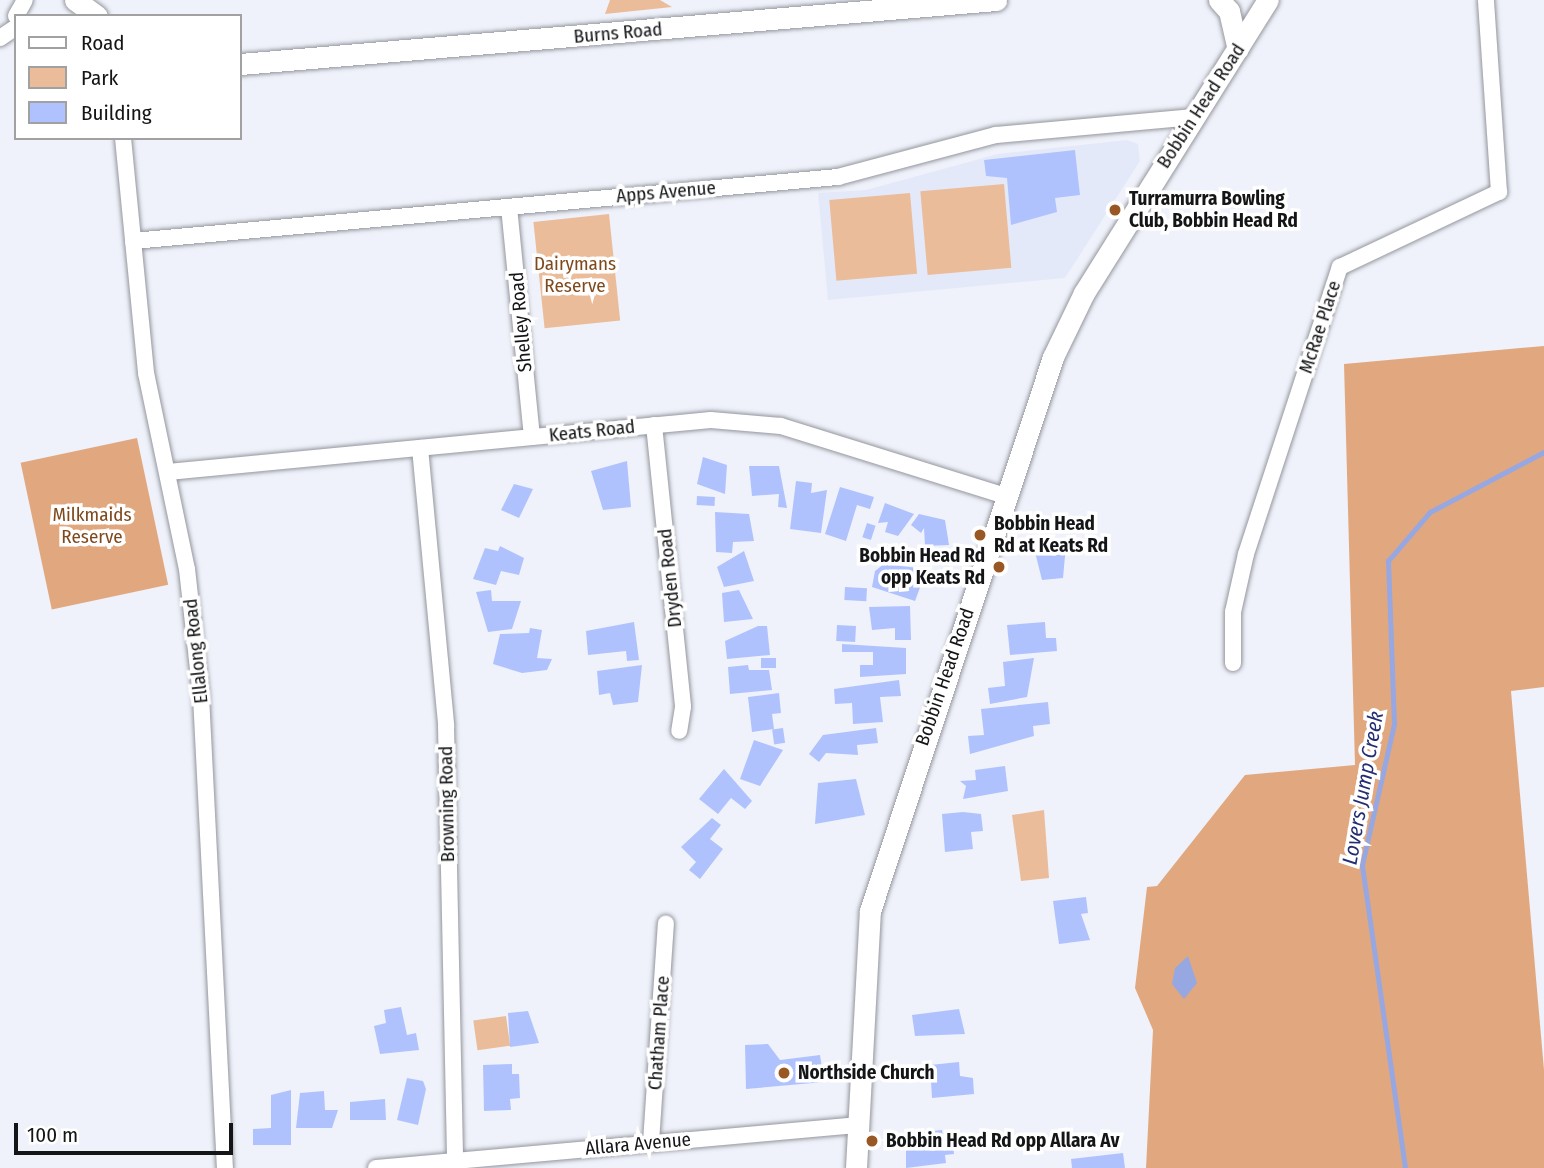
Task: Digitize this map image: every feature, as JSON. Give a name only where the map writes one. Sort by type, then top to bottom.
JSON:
[{"type":"main road","points":[[75,0],[94,14]]},
{"type":"main road","name":"Burns Road","points":[[242,64],[996,0]]},
{"type":"main road","points":[[1219,0],[1229,11],[1238,49]]},
{"type":"main road","name":"Bobbin Head Road","points":[[856,1168],[870,911],[1006,496],[1068,324],[1268,0]]},
{"type":"street","name":"McRae Place","points":[[1233,663],[1233,612],[1246,554],[1340,267],[1499,192],[1486,0]]},
{"type":"street","points":[[0,38],[14,24]]},
{"type":"street","name":"Apps Avenue","points":[[133,241],[838,177],[996,135],[1195,117]]},
{"type":"street","name":"Ellalong Road","points":[[122,140],[146,373],[168,472],[201,696],[225,1168]]},
{"type":"street","name":"Shelley Road","points":[[509,207],[532,437]]},
{"type":"street","name":"Keats Road","points":[[168,472],[711,420],[781,426],[1006,496]]},
{"type":"street","name":"Dryden Road","points":[[654,425],[683,707],[679,731]]},
{"type":"street","name":"Browning Road","points":[[420,448],[446,725],[455,1161]]},
{"type":"street","name":"Chatham Place","points":[[651,1142],[666,924]]},
{"type":"street","name":"Allara Avenue","points":[[376,1168],[857,1125]]},
{"type":"shaded area","points":[[1127,140],[1138,144],[1140,161],[1065,278],[828,300],[818,193],[866,190],[998,154]]},
{"type":"green space","points":[[610,0],[660,0],[672,7],[605,14]]},
{"type":"green space","points":[[1004,184],[1011,268],[928,275],[920,191]]},
{"type":"green space","points":[[910,193],[917,274],[836,281],[829,200]]},
{"type":"green space","name":"Dairymans Reserve","points":[[609,214],[620,320],[545,328],[533,222]]},
{"type":"green space","points":[[1544,346],[1544,687],[1511,691],[1544,1070],[1544,1168],[1146,1168],[1153,1030],[1135,988],[1147,887],[1157,886],[1245,775],[1355,765],[1344,364]]},
{"type":"green space","name":"Milkmaids Reserve","points":[[137,438],[168,585],[52,609],[21,463]]},
{"type":"green space","points":[[1044,810],[1049,878],[1021,881],[1012,815]]},
{"type":"green space","points":[[506,1016],[510,1046],[477,1050],[473,1021]]},
{"type":"water","points":[[1188,956],[1197,983],[1184,999],[1172,984],[1175,968]]},
{"type":"building","points":[[1075,150],[1080,195],[1055,198],[1057,212],[1011,225],[1007,178],[986,176],[984,160]]},
{"type":"building","points":[[703,457],[727,465],[725,494],[697,484]]},
{"type":"building","points":[[627,461],[631,507],[603,510],[591,471]]},
{"type":"building","points":[[749,466],[779,466],[787,508],[778,507],[779,494],[752,496]]},
{"type":"building","points":[[796,481],[812,483],[811,493],[827,490],[821,533],[790,529]]},
{"type":"building","points":[[514,484],[533,489],[519,518],[501,510]]},
{"type":"building","points":[[840,487],[874,497],[870,509],[857,505],[846,541],[825,534]]},
{"type":"building","points":[[697,496],[715,497],[715,506],[697,505]]},
{"type":"building","points":[[885,503],[914,514],[898,536],[885,532],[888,522],[878,523]]},
{"type":"building","points":[[715,512],[749,514],[754,541],[733,542],[732,553],[716,552]]},
{"type":"building","points":[[919,514],[945,520],[949,545],[925,546],[924,528],[921,533],[911,525]]},
{"type":"building","points":[[867,523],[876,526],[871,540],[862,537]]},
{"type":"building","points":[[1066,545],[1063,578],[1042,580],[1034,548]]},
{"type":"building","points":[[500,546],[524,558],[519,575],[501,571],[496,585],[473,579],[485,548],[498,551]]},
{"type":"building","points":[[744,551],[754,581],[724,587],[717,567]]},
{"type":"building","points":[[884,564],[927,569],[915,601],[872,587],[875,571]]},
{"type":"building","points":[[845,587],[867,588],[866,601],[844,600]]},
{"type":"building","points":[[491,590],[492,601],[521,601],[512,629],[488,632],[476,592]]},
{"type":"building","points":[[739,590],[753,619],[724,622],[722,593]]},
{"type":"building","points":[[910,606],[911,640],[895,640],[895,628],[872,630],[869,607]]},
{"type":"building","points":[[634,622],[639,660],[627,661],[626,651],[588,655],[586,631]]},
{"type":"building","points":[[1045,622],[1046,638],[1056,638],[1057,651],[1010,655],[1007,625]]},
{"type":"building","points":[[837,625],[856,626],[855,642],[836,641]]},
{"type":"building","points":[[758,626],[767,626],[770,655],[727,659],[725,641]]},
{"type":"building","points":[[530,628],[542,630],[537,658],[552,659],[547,670],[522,673],[493,664],[500,634],[529,633]]},
{"type":"building","points":[[842,644],[906,648],[906,674],[860,677],[860,665],[873,665],[873,652],[842,652]]},
{"type":"building","points":[[761,658],[776,658],[776,668],[761,668]]},
{"type":"building","points":[[1034,658],[1027,697],[990,704],[988,688],[1005,686],[1003,662]]},
{"type":"building","points":[[642,665],[638,702],[613,705],[610,693],[599,695],[597,671]]},
{"type":"building","points":[[748,665],[749,670],[769,670],[772,690],[730,694],[728,667]]},
{"type":"building","points":[[899,680],[901,696],[880,697],[883,722],[853,724],[852,703],[835,704],[834,689]]},
{"type":"building","points":[[779,693],[781,713],[772,714],[774,729],[752,732],[748,697]]},
{"type":"building","points":[[1048,702],[1050,724],[1033,726],[1034,736],[970,754],[968,736],[984,735],[981,709]]},
{"type":"building","points":[[783,728],[785,743],[774,744],[772,730]]},
{"type":"building","points":[[876,728],[878,743],[857,745],[858,755],[826,753],[819,762],[809,754],[823,735]]},
{"type":"building","points":[[754,740],[783,750],[760,786],[740,779]]},
{"type":"building","points":[[1005,766],[1008,791],[963,799],[966,786],[960,781],[976,780],[975,770]]},
{"type":"building","points":[[724,769],[752,801],[745,809],[731,798],[718,814],[699,799]]},
{"type":"building","points":[[856,779],[865,815],[815,824],[818,783]]},
{"type":"building","points":[[942,814],[981,814],[983,831],[971,832],[973,849],[945,852]]},
{"type":"building","points":[[712,818],[721,825],[710,839],[723,849],[700,879],[689,870],[696,862],[681,847]]},
{"type":"building","points":[[1086,897],[1088,913],[1081,914],[1090,940],[1059,944],[1053,901]]},
{"type":"building","points":[[401,1007],[407,1035],[416,1033],[419,1050],[380,1054],[374,1026],[386,1023],[384,1010]]},
{"type":"building","points":[[959,1009],[965,1034],[915,1036],[912,1015]]},
{"type":"building","points":[[528,1011],[539,1043],[510,1047],[508,1013]]},
{"type":"building","name":"Northside Church","points":[[768,1044],[780,1060],[820,1055],[824,1082],[746,1089],[745,1045]]},
{"type":"building","points":[[959,1062],[960,1076],[973,1078],[974,1094],[932,1098],[930,1065]]},
{"type":"building","points":[[512,1064],[512,1074],[519,1074],[520,1098],[510,1099],[511,1110],[484,1111],[483,1065]]},
{"type":"building","points":[[407,1078],[423,1081],[426,1089],[418,1125],[397,1120]]},
{"type":"building","points":[[291,1090],[291,1145],[253,1145],[253,1129],[271,1128],[271,1095]]},
{"type":"building","points":[[324,1091],[325,1110],[338,1110],[332,1128],[296,1128],[300,1093]]},
{"type":"building","points":[[385,1099],[386,1120],[350,1120],[350,1102]]},
{"type":"building","points":[[942,1130],[943,1139],[952,1138],[954,1154],[945,1155],[946,1163],[906,1168],[906,1134]]},
{"type":"building","points":[[1123,1153],[1125,1168],[1072,1168],[1071,1159]]},
{"type":"waterway","name":"Lovers Jump Creek","points":[[1405,1168],[1362,865],[1394,724],[1388,561],[1430,512],[1544,452]]},
{"type":"place","name":"Turramurra Bowling Club, Bobbin Head Rd","points":[[1115,210]]},
{"type":"place","name":"Bobbin Head Rd at Keats Rd","points":[[980,535]]},
{"type":"place","name":"Bobbin Head Rd opp Keats Rd","points":[[999,567]]},
{"type":"place","name":"Northside Church","points":[[784,1073]]},
{"type":"place","name":"Bobbin Head Rd opp Allara Av","points":[[872,1141]]}]
